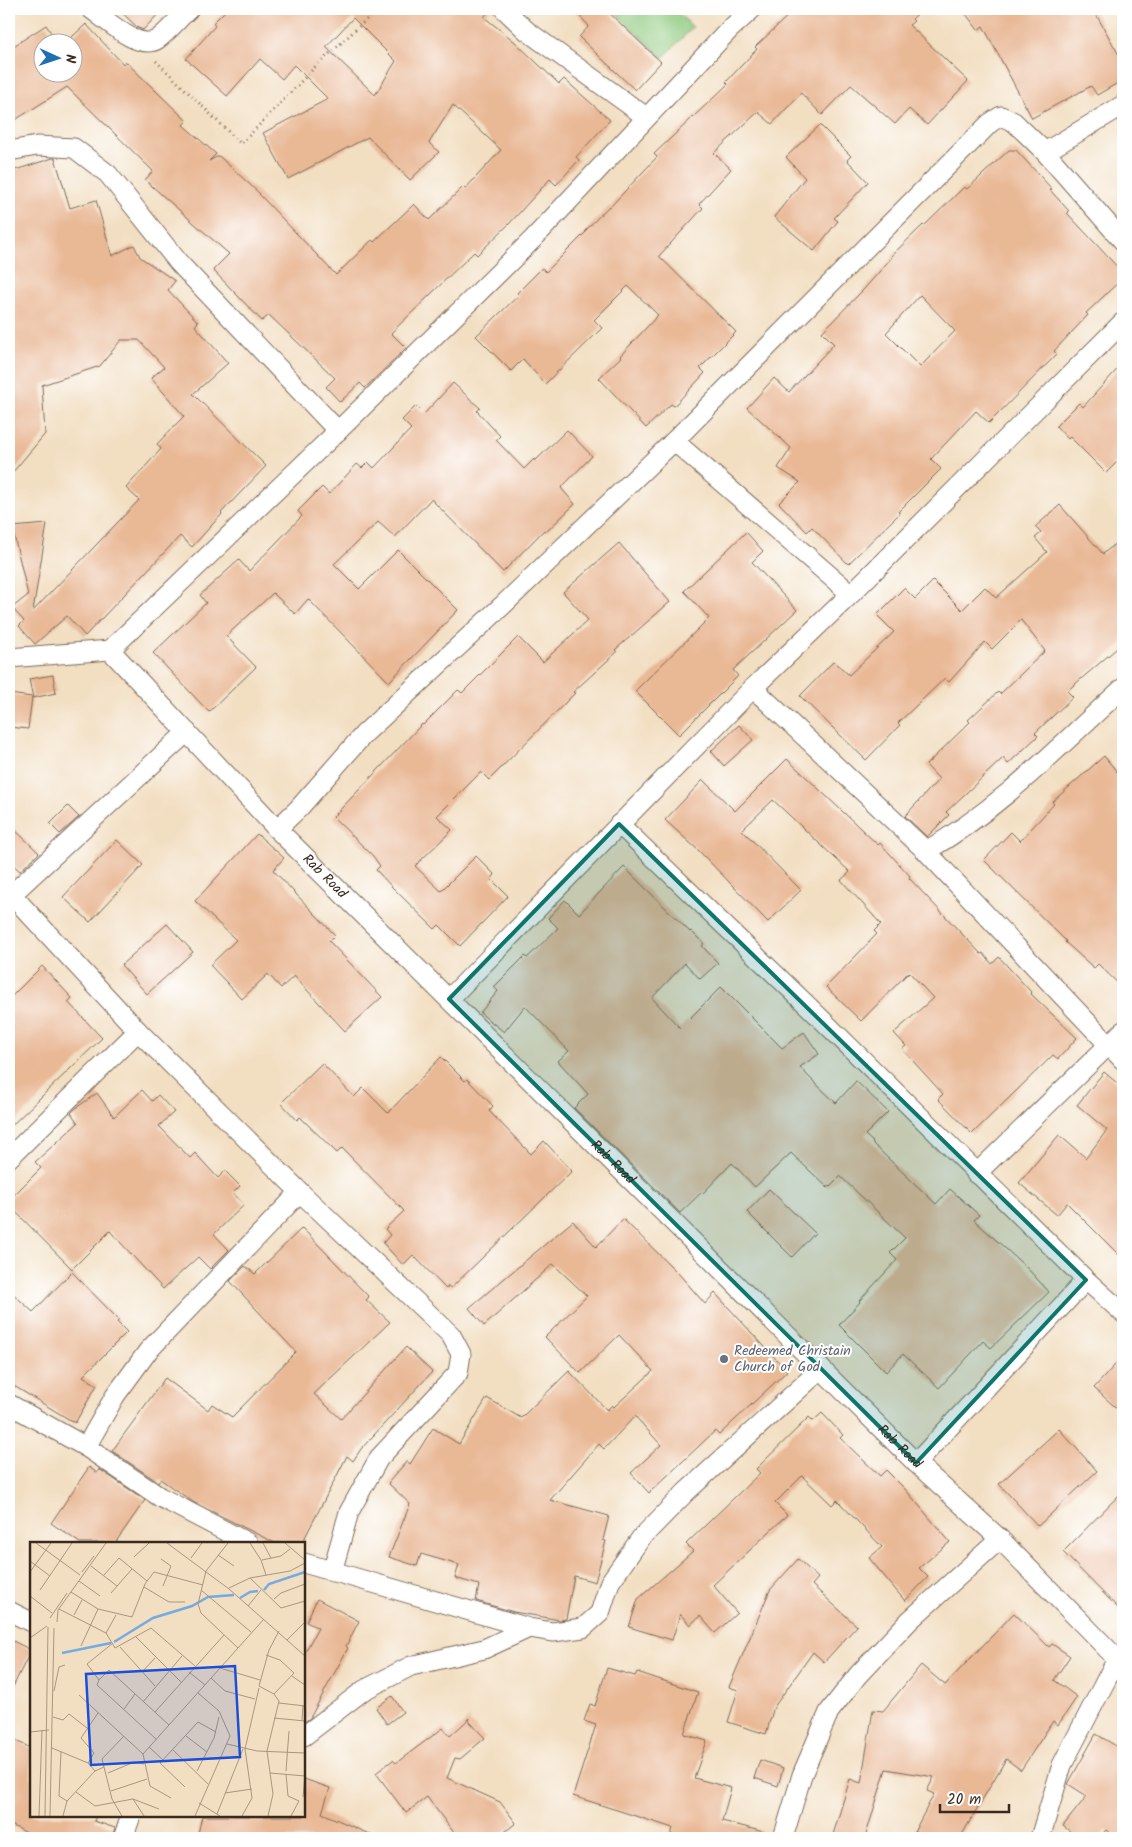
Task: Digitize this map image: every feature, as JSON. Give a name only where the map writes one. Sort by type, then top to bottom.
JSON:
[{"type":"street","points":[[92,9],[137,41],[147,43],[157,39],[189,9]]},
{"type":"street","points":[[504,9],[527,31],[646,117]]},
{"type":"street","points":[[9,658],[110,650],[338,431],[533,239],[646,117],[729,30],[752,9]]},
{"type":"street","points":[[1045,152],[1123,105]]},
{"type":"street","points":[[277,829],[299,808],[364,734],[503,605],[674,441],[990,123],[1002,116],[1014,122],[1045,152],[1123,241]]},
{"type":"street","points":[[9,151],[37,146],[74,148],[108,174],[178,264],[338,431]]},
{"type":"street","points":[[449,999],[753,688],[851,594],[1123,322]]},
{"type":"street","points":[[674,441],[851,594]]},
{"type":"street","name":"Rab Road","points":[[110,650],[277,829],[916,1463],[1000,1540],[1120,1662]]},
{"type":"street","points":[[753,688],[926,851],[1123,1060]]},
{"type":"street","points":[[926,851],[956,834],[994,805],[1121,696]]},
{"type":"street","points":[[187,732],[10,894],[138,1031],[300,1192],[451,1335],[461,1354],[458,1373],[379,1458],[349,1512],[332,1572]]},
{"type":"street","points":[[619,824],[806,1004],[976,1174],[1123,1313]]},
{"type":"street","points":[[9,1158],[138,1031]]},
{"type":"street","points":[[976,1174],[1123,1032]]},
{"type":"street","points":[[86,1447],[115,1396],[148,1351],[300,1192]]},
{"type":"street","points":[[916,1463],[1086,1280]]},
{"type":"street","points":[[305,1563],[529,1628],[553,1632],[583,1628],[600,1613],[610,1582],[641,1538],[686,1492],[821,1369]]},
{"type":"street","points":[[9,1404],[86,1447],[160,1497],[246,1542]]},
{"type":"street","points":[[782,1838],[802,1775],[829,1712],[858,1675],[910,1620],[1000,1540]]},
{"type":"street","points":[[9,1611],[30,1622]]},
{"type":"street","points":[[305,1735],[364,1690],[411,1666],[484,1649],[529,1628]]},
{"type":"street","points":[[1040,1838],[1062,1765],[1120,1662]]},
{"type":"street","points":[[123,1838],[131,1817]]},
{"type":"path","points":[[137,41],[241,144],[315,67],[378,9]]},
{"type":"highlighted area","points":[[619,824],[1086,1280],[916,1463],[449,999]]},
{"type":"green space","points":[[611,9],[674,9],[693,27],[663,58]]},
{"type":"building","points":[[118,9],[163,9],[143,30],[138,28]]},
{"type":"building","points":[[227,9],[491,9],[484,17],[514,41],[559,84],[564,79],[610,120],[576,157],[579,160],[556,185],[550,179],[510,223],[477,255],[474,252],[391,333],[406,348],[365,388],[360,383],[340,402],[326,387],[335,378],[269,315],[262,321],[213,270],[229,254],[145,180],[153,171],[67,87],[9,124],[9,49],[32,34],[32,82],[82,82],[82,32],[77,32],[86,24],[123,64],[125,61],[187,121],[183,125],[216,154],[209,161],[219,156],[260,194],[336,275],[372,240],[374,242],[414,204],[429,220],[463,187],[465,189],[501,150],[453,105],[429,143],[439,152],[410,180],[368,137],[288,179],[263,133],[328,99],[294,65],[282,79],[260,59],[227,96],[186,59],[215,26],[213,23]],"holes":[[[353,18],[396,61],[375,95],[326,47]]]},
{"type":"building","points":[[573,9],[605,9],[661,62],[635,90],[579,37],[589,26]]},
{"type":"building","points":[[795,9],[923,9],[912,19],[914,21],[909,25],[968,81],[927,125],[909,109],[895,124],[851,85],[822,115],[801,93],[772,124],[758,112],[714,153],[731,169],[699,204],[703,208],[659,256],[736,332],[700,368],[705,373],[674,406],[671,404],[646,428],[599,378],[621,357],[658,315],[628,286],[594,320],[602,328],[545,384],[523,359],[511,371],[476,336],[519,295],[517,293],[542,268],[546,272],[586,232],[657,157],[654,154],[728,84],[726,82],[757,49],[755,47]]},
{"type":"building","points":[[962,9],[1093,9],[1123,62],[1123,80],[1097,95],[1091,86],[1032,118],[983,26],[978,30]]},
{"type":"building","points":[[46,25],[51,32],[35,32]]},
{"type":"building","points":[[820,125],[851,156],[847,160],[868,182],[834,218],[838,221],[814,251],[774,217],[805,178],[786,157]]},
{"type":"building","points":[[1009,150],[1016,150],[1052,189],[1050,190],[1069,211],[1067,213],[1123,273],[1123,278],[1086,313],[1088,315],[1054,351],[1057,354],[989,423],[976,411],[931,459],[941,469],[848,564],[812,527],[807,532],[779,503],[800,482],[778,468],[791,448],[747,408],[774,378],[789,392],[834,344],[822,332],[865,288],[891,256],[964,187],[967,189]],"holes":[[[920,295],[955,331],[920,367],[886,333]]]},
{"type":"building","points":[[55,158],[70,208],[96,200],[112,256],[134,245],[140,257],[175,281],[168,290],[198,322],[195,326],[228,363],[193,394],[266,466],[221,513],[192,547],[180,536],[85,636],[67,616],[35,644],[19,626],[24,621],[12,608],[28,595],[12,527],[47,524],[33,611],[139,500],[126,488],[161,449],[157,444],[184,416],[151,378],[164,367],[139,340],[121,340],[100,366],[42,385],[45,434],[12,473],[9,406],[9,172]]},
{"type":"building","points":[[1123,363],[1123,456],[1106,473],[1070,437],[1068,439],[1056,426],[1079,403],[1083,407]]},
{"type":"building","points":[[453,383],[480,408],[477,411],[500,436],[496,440],[524,469],[567,430],[592,456],[561,488],[575,504],[546,532],[544,530],[503,572],[431,499],[395,537],[378,522],[334,564],[359,589],[398,550],[458,610],[389,682],[308,599],[295,614],[273,593],[226,636],[256,667],[209,712],[153,653],[206,603],[200,595],[239,560],[249,571],[302,516],[298,511],[322,487],[329,494],[357,464],[362,468],[368,462],[374,468],[411,429],[402,420],[416,406],[424,414]]},
{"type":"building","points":[[1060,505],[1103,554],[1123,537],[1123,643],[1067,691],[1073,697],[1035,733],[1038,736],[1008,764],[1003,758],[946,812],[949,815],[927,837],[905,816],[939,779],[926,765],[970,722],[968,720],[998,692],[1000,694],[1045,651],[1021,620],[992,649],[985,642],[949,682],[945,678],[898,723],[900,725],[866,760],[800,696],[834,661],[849,675],[894,632],[877,615],[904,588],[915,599],[933,581],[962,610],[985,587],[996,598],[1047,552],[1035,538],[1041,533],[1035,527]]},
{"type":"building","points":[[746,532],[763,551],[752,562],[797,610],[733,670],[738,676],[679,735],[635,691],[709,618],[684,591]]},
{"type":"building","points":[[619,543],[670,602],[615,650],[617,652],[573,692],[575,693],[489,780],[481,772],[437,816],[452,830],[415,866],[441,891],[476,856],[495,875],[491,879],[508,896],[460,946],[439,925],[435,929],[393,888],[376,870],[380,866],[373,856],[333,817],[422,724],[458,690],[462,693],[518,637],[543,662],[588,620],[563,592]]},
{"type":"building","points":[[53,675],[56,693],[33,698],[29,679]]},
{"type":"building","points":[[9,694],[32,697],[28,729],[9,727]]},
{"type":"building","points":[[739,725],[753,740],[724,766],[711,751]]},
{"type":"building","points":[[1104,756],[1123,779],[1123,988],[1098,964],[1094,968],[1065,942],[984,860],[1011,832],[1020,841],[1054,804],[1052,802]]},
{"type":"building","points":[[787,759],[878,845],[880,843],[910,876],[909,878],[981,954],[983,953],[992,964],[999,957],[1030,993],[1077,1038],[1058,1059],[1053,1055],[972,1134],[938,1099],[943,1094],[902,1049],[906,1046],[894,1033],[933,998],[909,972],[861,1021],[826,987],[877,934],[874,931],[881,924],[841,880],[850,872],[773,800],[742,830],[801,890],[768,922],[700,852],[665,820],[703,780],[735,811]]},
{"type":"building","points":[[68,806],[79,817],[60,834],[50,824]]},
{"type":"building","points":[[9,824],[39,853],[20,871],[9,861]]},
{"type":"building","points":[[257,834],[284,858],[273,870],[335,935],[329,941],[382,997],[345,1031],[294,976],[281,988],[268,974],[242,999],[210,965],[236,940],[195,901]]},
{"type":"building","points":[[117,840],[143,865],[90,922],[63,897]]},
{"type":"building","points":[[624,867],[704,944],[702,946],[718,963],[700,979],[685,963],[652,998],[680,1028],[721,987],[782,1048],[804,1032],[819,1054],[800,1067],[808,1076],[836,1103],[856,1081],[888,1112],[865,1135],[872,1143],[936,1204],[950,1189],[979,1215],[974,1220],[1027,1268],[1049,1292],[991,1348],[983,1341],[939,1388],[903,1354],[886,1372],[839,1325],[897,1260],[890,1253],[905,1238],[840,1176],[828,1188],[791,1153],[755,1187],[732,1163],[703,1193],[680,1213],[574,1108],[588,1094],[558,1061],[569,1051],[525,1006],[504,1032],[480,1013],[498,991],[494,987],[525,956],[527,958],[558,928],[548,918],[565,900],[579,914]]},
{"type":"building","points":[[167,924],[193,952],[147,994],[121,965]]},
{"type":"building","points":[[42,966],[72,998],[68,1002],[102,1038],[9,1128],[9,999]]},
{"type":"building","points":[[441,1057],[465,1081],[467,1079],[493,1106],[489,1111],[531,1154],[544,1141],[572,1171],[451,1288],[448,1286],[446,1289],[413,1255],[403,1265],[383,1243],[390,1235],[385,1229],[404,1211],[342,1148],[337,1153],[300,1117],[297,1120],[281,1103],[322,1063],[354,1097],[363,1088],[388,1113]]},
{"type":"building","points":[[1104,1072],[1123,1088],[1123,1259],[1067,1203],[1057,1215],[1019,1183],[1059,1135],[1086,1158],[1107,1130],[1077,1105]]},
{"type":"building","points":[[142,1090],[152,1101],[158,1095],[174,1112],[159,1126],[190,1158],[195,1153],[218,1178],[225,1171],[240,1186],[233,1193],[244,1205],[214,1234],[229,1250],[210,1269],[198,1257],[163,1289],[110,1231],[72,1269],[9,1205],[9,1200],[41,1168],[35,1162],[78,1123],[71,1113],[76,1108],[97,1093],[114,1117]]},
{"type":"building","points":[[769,1189],[815,1233],[792,1257],[747,1212]]},
{"type":"building","points":[[623,1219],[678,1273],[705,1304],[715,1293],[787,1371],[719,1435],[715,1431],[649,1493],[631,1473],[661,1445],[635,1416],[604,1449],[599,1444],[550,1500],[609,1516],[603,1540],[606,1541],[595,1582],[574,1576],[566,1619],[560,1620],[514,1612],[476,1601],[479,1585],[455,1578],[459,1565],[421,1554],[417,1566],[389,1557],[410,1504],[388,1483],[407,1461],[410,1464],[433,1428],[459,1444],[487,1398],[521,1418],[569,1371],[607,1410],[612,1405],[614,1407],[653,1371],[619,1335],[580,1373],[545,1337],[587,1296],[553,1264],[484,1326],[469,1308],[573,1221],[596,1247]]},
{"type":"building","points":[[302,1228],[369,1297],[366,1300],[390,1322],[314,1394],[341,1419],[406,1347],[432,1372],[361,1449],[353,1461],[347,1456],[303,1542],[273,1542],[193,1502],[160,1479],[158,1482],[112,1451],[165,1378],[208,1410],[212,1404],[232,1417],[296,1352],[230,1281],[245,1266],[255,1274]]},
{"type":"building","points":[[72,1272],[119,1320],[117,1322],[127,1332],[83,1376],[97,1385],[75,1423],[9,1383],[9,1290],[33,1312]]},
{"type":"building","points":[[1123,1356],[1123,1414],[1094,1388]]},
{"type":"building","points":[[822,1413],[843,1435],[840,1438],[880,1476],[886,1470],[905,1489],[950,1542],[919,1568],[928,1577],[905,1601],[869,1558],[882,1547],[837,1500],[832,1505],[802,1476],[775,1503],[787,1515],[713,1585],[737,1613],[715,1633],[700,1616],[690,1625],[680,1614],[672,1640],[629,1627],[638,1599],[693,1551],[686,1544],[760,1473],[756,1469],[809,1417],[813,1421]]},
{"type":"building","points":[[1059,1429],[1097,1471],[1038,1526],[999,1484]]},
{"type":"building","points":[[89,1467],[97,1473],[99,1469],[145,1500],[116,1542],[79,1542],[51,1523]]},
{"type":"building","points":[[1123,1491],[1123,1613],[1063,1552]]},
{"type":"building","points":[[798,1559],[818,1578],[812,1585],[857,1626],[824,1662],[813,1652],[774,1707],[766,1734],[728,1722],[738,1690],[729,1687],[770,1590]]},
{"type":"building","points":[[317,1599],[359,1621],[346,1646],[348,1648],[310,1718],[305,1721],[305,1652],[318,1628],[306,1622]]},
{"type":"building","points":[[1014,1613],[1049,1647],[1052,1644],[1070,1656],[1054,1680],[1077,1697],[1058,1725],[1053,1721],[1021,1770],[1006,1759],[960,1838],[911,1838],[934,1794],[927,1791],[934,1777],[886,1769],[865,1838],[832,1838],[850,1779],[861,1783],[873,1710],[883,1711],[921,1665],[945,1685]]},
{"type":"building","points":[[9,1639],[30,1650],[30,1652],[9,1695]]},
{"type":"building","points":[[607,1668],[635,1676],[637,1672],[698,1692],[684,1734],[707,1741],[694,1778],[731,1788],[722,1821],[764,1832],[763,1838],[670,1838],[673,1828],[573,1796],[596,1725],[584,1721],[590,1704],[595,1706]]},
{"type":"building","points":[[392,1696],[403,1712],[387,1724],[376,1708]]},
{"type":"building","points":[[470,1718],[469,1721],[485,1738],[460,1759],[455,1758],[447,1778],[500,1802],[516,1823],[497,1838],[458,1838],[427,1797],[406,1813],[376,1773],[393,1760],[396,1763],[443,1728],[450,1736]]},
{"type":"building","points":[[1096,1734],[1123,1750],[1123,1838],[1115,1838],[1106,1830],[1099,1838],[1079,1838],[1063,1826],[1087,1796],[1068,1784]]},
{"type":"building","points":[[9,1738],[30,1748],[30,1817],[96,1817],[94,1821],[115,1828],[112,1838],[25,1838],[27,1833],[9,1824]]},
{"type":"building","points":[[760,1760],[783,1768],[778,1786],[754,1778]]},
{"type":"building","points":[[305,1779],[330,1788],[322,1813],[378,1838],[197,1838],[202,1817],[305,1817]]},
{"type":"place","name":"Redeemed Christain Church of God","points":[[724,1359]]}]
